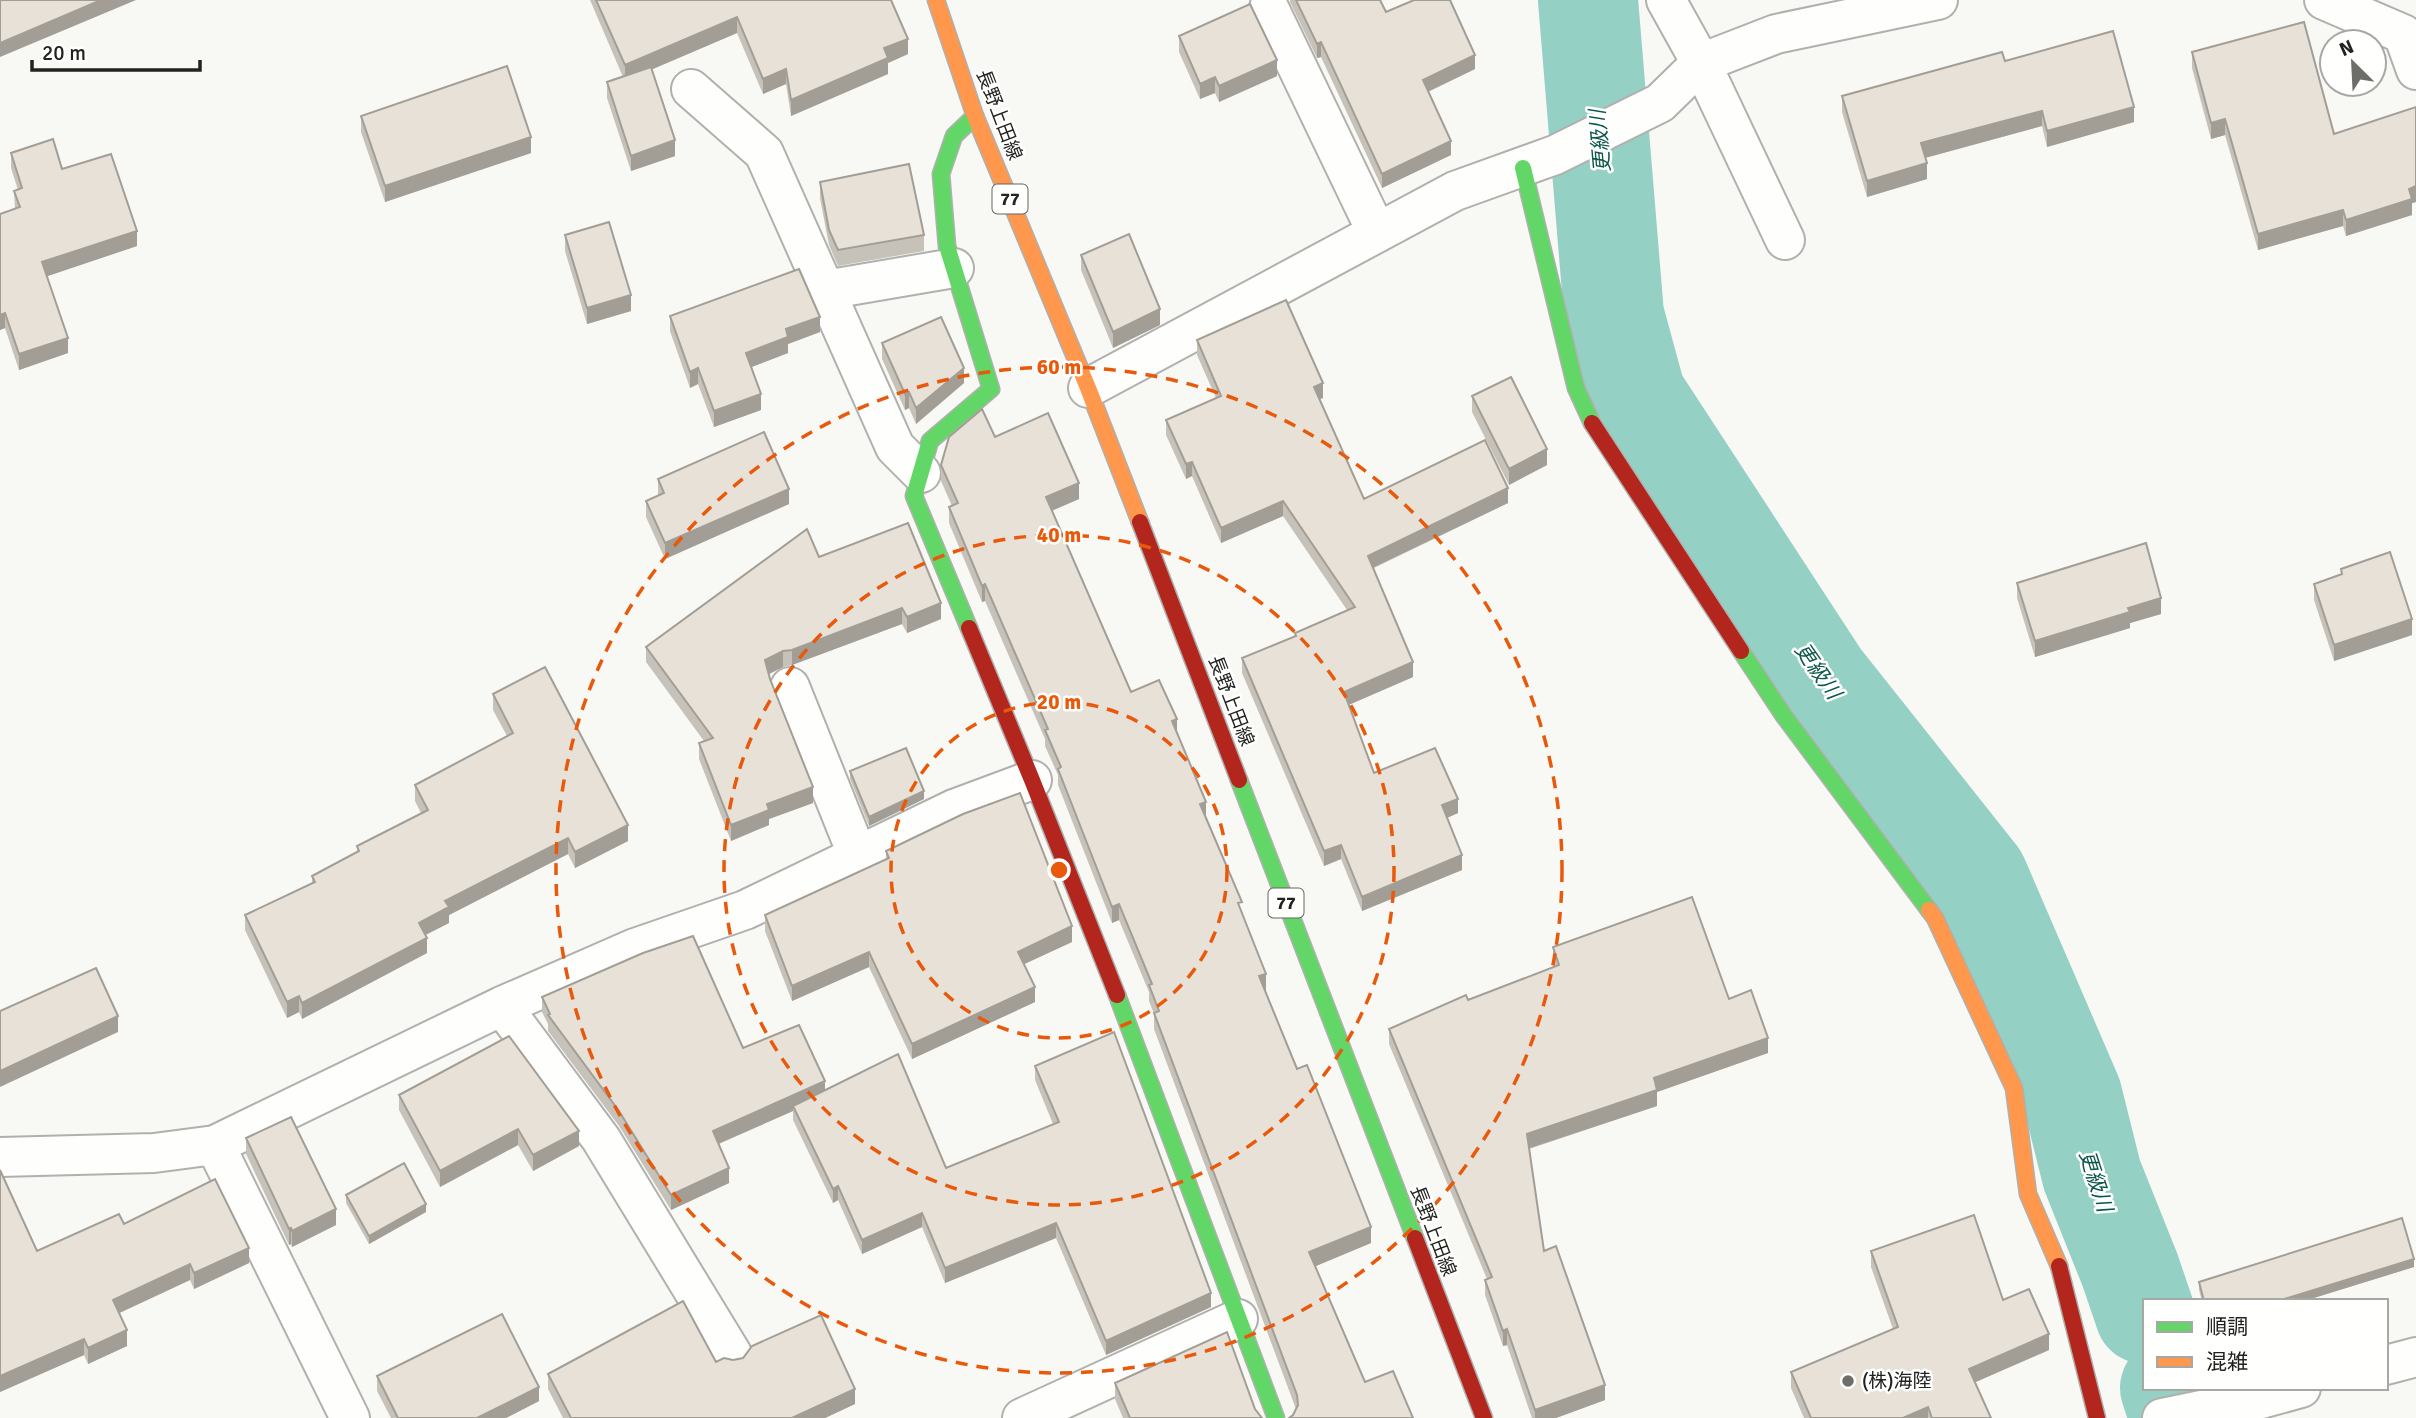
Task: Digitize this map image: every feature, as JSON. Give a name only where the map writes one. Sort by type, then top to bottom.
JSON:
[{"type":"street","points":[[1666,0],[1701,64],[1785,240]]},
{"type":"street","points":[[1088,388],[1455,191],[1539,161],[1660,103],[1701,64],[1776,34],[1938,0]]},
{"type":"street","points":[[2325,0],[2403,34],[2416,70]]},
{"type":"street","name":"長野上田線","points":[[939,2],[975,116],[1088,388],[1484,1418]]},
{"type":"street","points":[[1269,9],[1377,233]]},
{"type":"street","points":[[691,89],[764,153],[895,447],[921,473]]},
{"type":"street","points":[[975,116],[954,136],[941,174],[947,246],[991,389],[930,442],[914,496],[1032,780],[1152,1084],[1276,1418]]},
{"type":"street","points":[[1539,161],[1576,388],[1596,432],[1784,716],[1935,918],[2014,1088],[2028,1194],[2060,1269],[2097,1418]]},
{"type":"street","points":[[825,290],[954,268]]},
{"type":"street","points":[[790,687],[857,854]]},
{"type":"street","points":[[0,1157],[154,1153],[215,1145],[502,1006],[635,948],[745,910],[954,809],[1032,780]]},
{"type":"street","points":[[502,1006],[601,1139],[732,1354]]},
{"type":"street","points":[[215,1145],[351,1418]]},
{"type":"street","points":[[1022,1418],[1238,1319]]},
{"type":"street","points":[[2388,1364],[2416,1357]]},
{"type":"street","points":[[2162,1418],[2225,1405],[2239,1405],[2294,1390]]},
{"type":"building","points":[[0,0],[101,0],[0,43]]},
{"type":"building","points":[[596,0],[891,0],[908,39],[884,48],[888,58],[791,100],[786,69],[763,79],[737,17],[625,65]]},
{"type":"building","points":[[1296,0],[1380,0],[1386,12],[1414,0],[1450,0],[1475,55],[1423,80],[1451,141],[1382,174],[1321,42],[1317,44]]},
{"type":"building","points":[[1250,4],[1277,60],[1219,86],[1215,77],[1200,84],[1179,36]]},
{"type":"building","points":[[2304,22],[2318,74],[2318,98],[2324,98],[2334,134],[2416,107],[2416,186],[2409,189],[2412,199],[2346,220],[2343,210],[2258,234],[2225,119],[2211,123],[2192,52]]},
{"type":"building","points":[[2113,31],[2134,107],[2047,131],[2042,111],[1921,143],[1927,163],[1867,181],[1842,96],[2002,52],[2005,61]]},
{"type":"building","points":[[507,66],[531,137],[385,186],[361,116]]},
{"type":"building","points":[[651,67],[675,140],[631,156],[607,82]]},
{"type":"building","points":[[53,139],[62,169],[111,154],[137,231],[42,262],[68,338],[19,354],[5,313],[0,315],[0,214],[20,207],[14,191],[22,188],[11,153]]},
{"type":"building","points":[[909,164],[924,235],[838,250],[829,230],[820,182]]},
{"type":"building","points":[[609,222],[631,295],[587,308],[565,235]]},
{"type":"building","points":[[1129,234],[1160,309],[1113,332],[1081,255]]},
{"type":"building","points":[[799,269],[820,317],[786,329],[788,337],[746,353],[761,394],[714,411],[698,368],[690,372],[670,316]]},
{"type":"building","points":[[1286,300],[1323,383],[1314,387],[1364,499],[1485,440],[1508,488],[1368,556],[1413,662],[1344,692],[1374,773],[1435,748],[1458,799],[1442,805],[1462,855],[1362,897],[1341,845],[1324,851],[1242,658],[1296,636],[1295,633],[1355,607],[1283,501],[1221,528],[1192,462],[1186,464],[1166,420],[1221,396],[1197,340]]},
{"type":"building","points":[[941,317],[964,368],[916,408],[909,392],[905,394],[882,343]]},
{"type":"building","points":[[1511,377],[1547,449],[1509,469],[1472,396]]},
{"type":"building","points":[[982,409],[995,437],[1048,413],[1079,483],[1046,497],[1131,692],[1159,680],[1177,719],[1172,721],[1206,802],[1200,804],[1242,902],[1238,903],[1266,974],[1259,976],[1297,1069],[1307,1065],[1371,1227],[1309,1252],[1365,1382],[1393,1371],[1413,1418],[1289,1418],[1298,1405],[1297,1395],[1154,1013],[1159,1011],[1149,985],[1152,984],[1119,904],[1112,907],[1058,769],[1061,767],[1045,730],[1048,729],[949,507],[958,503],[941,465],[949,437]]},
{"type":"building","points":[[764,432],[789,489],[665,543],[646,501],[664,493],[658,479]]},
{"type":"building","points":[[908,523],[941,603],[907,617],[902,608],[765,660],[813,787],[767,804],[769,810],[731,825],[699,743],[713,738],[646,647],[807,529],[819,557]]},
{"type":"building","points":[[2146,543],[2161,598],[2128,608],[2130,612],[2035,641],[2017,583]]},
{"type":"building","points":[[2390,552],[2412,619],[2334,645],[2314,584],[2342,574],[2341,569]]},
{"type":"building","points":[[545,667],[628,825],[575,852],[568,838],[445,901],[449,907],[419,923],[427,938],[302,1003],[299,996],[287,1002],[245,915],[315,882],[312,876],[359,851],[357,846],[428,810],[415,785],[513,733],[493,694]]},
{"type":"building","points":[[906,748],[924,791],[869,817],[850,771]]},
{"type":"building","points":[[1020,793],[1072,926],[1018,952],[1035,987],[912,1044],[869,952],[792,986],[765,915],[889,858],[886,851],[963,814]]},
{"type":"building","points":[[1692,897],[1729,999],[1751,990],[1768,1038],[1654,1078],[1657,1090],[1527,1134],[1544,1251],[1556,1246],[1605,1385],[1535,1410],[1507,1329],[1503,1331],[1485,1280],[1492,1277],[1389,1029],[1466,995],[1468,1000],[1559,965],[1553,947]]},
{"type":"building","points":[[693,936],[743,1048],[799,1025],[825,1081],[713,1131],[729,1168],[671,1195],[619,1111],[548,1015],[550,1014],[542,997],[643,953]]},
{"type":"building","points":[[96,968],[118,1016],[0,1071],[0,1011]]},
{"type":"building","points":[[1114,1032],[1211,1293],[1106,1341],[1056,1223],[945,1268],[922,1213],[862,1240],[838,1186],[833,1189],[793,1106],[898,1054],[946,1168],[1059,1122],[1035,1066]]},
{"type":"building","points":[[509,1036],[579,1131],[533,1155],[518,1129],[440,1171],[399,1095]]},
{"type":"building","points":[[291,1117],[336,1209],[292,1231],[246,1138]]},
{"type":"building","points":[[404,1163],[426,1204],[369,1236],[346,1195]]},
{"type":"building","points":[[0,1170],[37,1251],[119,1214],[124,1224],[215,1179],[249,1248],[194,1273],[190,1264],[113,1300],[127,1330],[88,1348],[84,1339],[0,1376]]},
{"type":"building","points":[[1974,1215],[2003,1300],[2029,1289],[2049,1334],[1969,1369],[1991,1418],[1932,1418],[1928,1407],[1903,1418],[1811,1418],[1791,1372],[1898,1327],[1871,1251]]},
{"type":"building","points":[[2402,1218],[2414,1259],[2284,1299],[2203,1299],[2199,1282]]},
{"type":"building","points":[[683,1301],[716,1362],[724,1358],[743,1358],[752,1346],[821,1315],[855,1389],[792,1418],[571,1418],[548,1374]]},
{"type":"building","points":[[502,1314],[539,1387],[477,1418],[398,1418],[377,1376]]},
{"type":"building","points":[[1227,1332],[1255,1409],[1262,1418],[1130,1418],[1115,1383]]},
{"type":"waterway","name":"更級川","points":[[1588,0],[1614,315],[1636,396],[1820,678],[1978,877],[2072,1095],[2092,1175],[2143,1308]]},
{"type":"waterway","name":"更級川","points":[[2171,1390],[2180,1418]]},
{"type":"traffic: fast","points":[[969,628],[914,496],[930,441],[991,389],[947,246],[941,174],[954,136],[975,116]]},
{"type":"traffic: fast","points":[[1523,168],[1576,388],[1592,423]]},
{"type":"traffic: fast","points":[[1741,651],[1784,716],[1929,910]]},
{"type":"traffic: fast","points":[[1239,780],[1415,1238]]},
{"type":"traffic: fast","points":[[1117,995],[1276,1418]]},
{"type":"traffic: slow","points":[[936,0],[975,116],[1088,388],[1140,522]]},
{"type":"traffic: slow","points":[[1929,910],[2014,1088],[2028,1194],[2059,1266]]},
{"type":"traffic: jam","points":[[1592,423],[1741,651]]},
{"type":"traffic: jam","points":[[1140,522],[1239,780]]},
{"type":"traffic: jam","points":[[969,628],[1117,995]]},
{"type":"traffic: jam","points":[[1415,1238],[1484,1418]]},
{"type":"traffic: jam","points":[[2059,1266],[2097,1418]]},
{"type":"place","name":"(株)海陸","points":[[1848,1381]]}]
